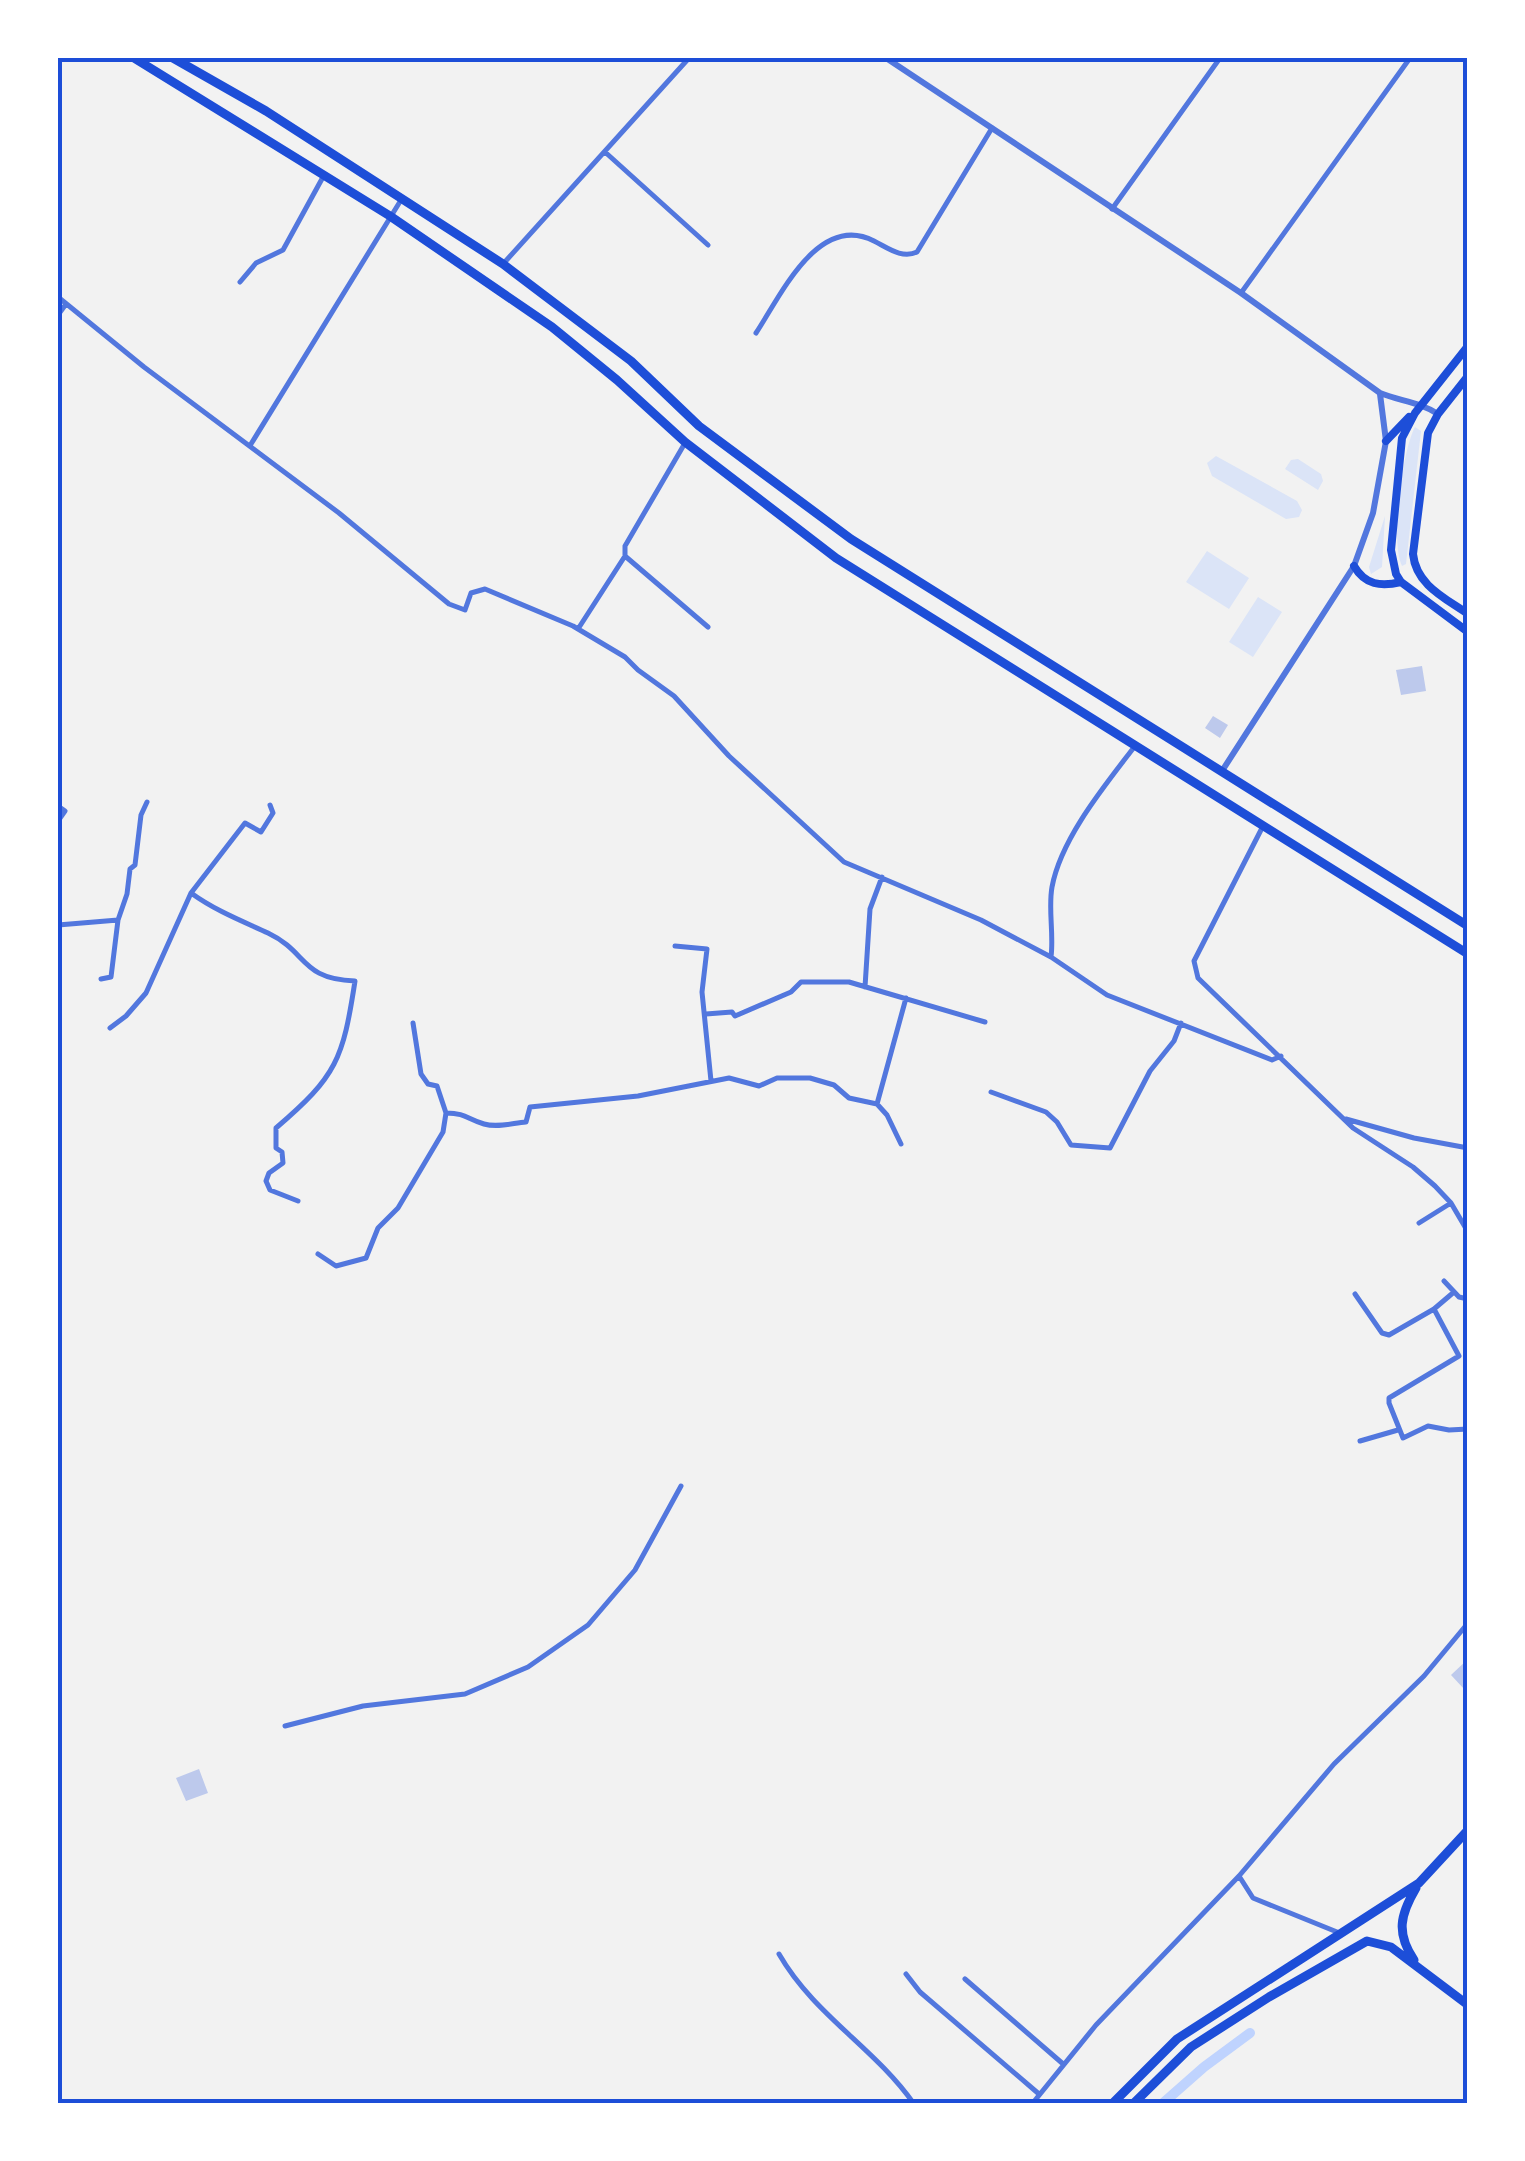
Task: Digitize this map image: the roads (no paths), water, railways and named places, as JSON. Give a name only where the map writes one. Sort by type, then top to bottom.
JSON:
[{"type":"highway","points":[[134,58],[390,216],[552,327],[685,442],[836,558],[1468,954]]},
{"type":"highway","points":[[172,58],[403,197],[504,264],[631,361],[714,437],[851,539],[1468,926]]},
{"type":"highway","points":[[981,648],[994,628]]},
{"type":"highway","points":[[1112,2104],[1177,2039],[1343,1935],[1419,1882],[1468,1830]]},
{"type":"highway","points":[[1419,1882],[1400,1922],[1402,1942],[1422,1970]]},
{"type":"highway","points":[[1133,2104],[1191,2048],[1360,1943],[1382,1942],[1468,2005]]},
{"type":"main road","points":[[1468,346],[1408,424],[1400,448],[1391,550],[1401,582],[1468,632]]},
{"type":"main road","points":[[1468,376],[1438,414],[1425,447],[1413,554],[1414,568],[1422,581],[1468,614]]},
{"type":"main road","points":[[1386,440],[1420,407]]},
{"type":"main road","points":[[1354,566],[1359,576],[1375,584],[1401,582]]},
{"type":"street","points":[[504,264],[690,58]]},
{"type":"street","points":[[886,58],[1241,294],[1380,392],[1438,414]]},
{"type":"street","points":[[1112,209],[1220,58]]},
{"type":"street","points":[[1241,294],[1410,58]]},
{"type":"street","points":[[756,333],[813,250],[824,242],[865,236],[901,254],[917,252],[992,128]]},
{"type":"street","points":[[605,152],[708,245]]},
{"type":"street","points":[[240,282],[256,263],[283,250],[324,174]]},
{"type":"street","points":[[251,444],[403,197]]},
{"type":"street","points":[[58,297],[144,367],[251,444],[449,604],[465,610],[471,593],[484,589],[578,628],[625,556],[625,546],[685,442]]},
{"type":"street","points":[[58,316],[66,304]]},
{"type":"street","points":[[1222,771],[1354,566],[1373,513],[1386,440],[1380,392]]},
{"type":"street","points":[[625,556],[708,627]]},
{"type":"street","points":[[573,626],[625,656],[674,696],[729,756],[844,862],[981,920],[1051,957],[1107,994],[1272,1060],[1281,1056]]},
{"type":"street","points":[[1051,957],[1052,886],[1064,854],[1090,806],[1135,746]]},
{"type":"street","points":[[102,979],[111,977],[118,920],[147,802]]},
{"type":"street","points":[[110,1028],[146,992],[191,894],[246,822],[261,832],[272,813],[270,804]]},
{"type":"street","points":[[58,806],[65,811],[58,821]]},
{"type":"street","points":[[1263,826],[1194,961],[1198,978],[1343,1118],[1372,1142],[1414,1167],[1452,1203],[1468,1232]]},
{"type":"street","points":[[865,987],[870,909],[882,877]]},
{"type":"street","points":[[191,894],[218,912],[265,931],[318,975],[355,981],[342,1050],[316,1092],[276,1128],[276,1148],[282,1152],[282,1163],[269,1173],[266,1181],[270,1190],[298,1200]]},
{"type":"street","points":[[58,925],[118,920]]},
{"type":"street","points":[[675,946],[707,949],[702,992],[711,1080]]},
{"type":"street","points":[[706,1014],[732,1012],[735,1016],[791,992],[801,982],[849,982],[985,1022]]},
{"type":"street","points":[[876,1104],[906,998]]},
{"type":"street","points":[[992,1092],[1046,1112],[1072,1145],[1110,1148],[1150,1071],[1174,1041],[1181,1023]]},
{"type":"street","points":[[318,1254],[336,1266],[366,1258],[378,1228],[398,1208],[444,1132],[446,1113],[437,1086],[428,1084],[421,1074],[413,1024]]},
{"type":"street","points":[[446,1113],[466,1112],[486,1125],[504,1126],[526,1122],[530,1107],[638,1096],[729,1078],[758,1086],[776,1078],[810,1078],[834,1085],[849,1098],[876,1104],[887,1115],[901,1144]]},
{"type":"street","points":[[1343,1118],[1468,1148]]},
{"type":"street","points":[[1419,1223],[1452,1203]]},
{"type":"street","points":[[1444,1281],[1468,1299]]},
{"type":"street","points":[[1355,1294],[1385,1335],[1434,1309],[1454,1292]]},
{"type":"street","points":[[1434,1309],[1460,1354],[1389,1398],[1398,1430],[1403,1438],[1428,1426],[1468,1429]]},
{"type":"street","points":[[1360,1440],[1398,1430]]},
{"type":"street","points":[[284,1726],[363,1706],[465,1694],[528,1667],[588,1626],[624,1584],[681,1486]]},
{"type":"street","points":[[1032,2104],[1062,2063],[1239,1876],[1334,1764],[1417,1684],[1464,1632],[1468,1622]]},
{"type":"street","points":[[1239,1876],[1252,1898],[1343,1935]]},
{"type":"street","points":[[779,1954],[822,2010],[903,2087],[914,2104]]},
{"type":"street","points":[[906,1974],[920,1992],[1039,2094]]},
{"type":"street","points":[[965,1979],[1062,2063]]},
{"type":"waterway","points":[[1162,2104],[1250,2033]]}]
